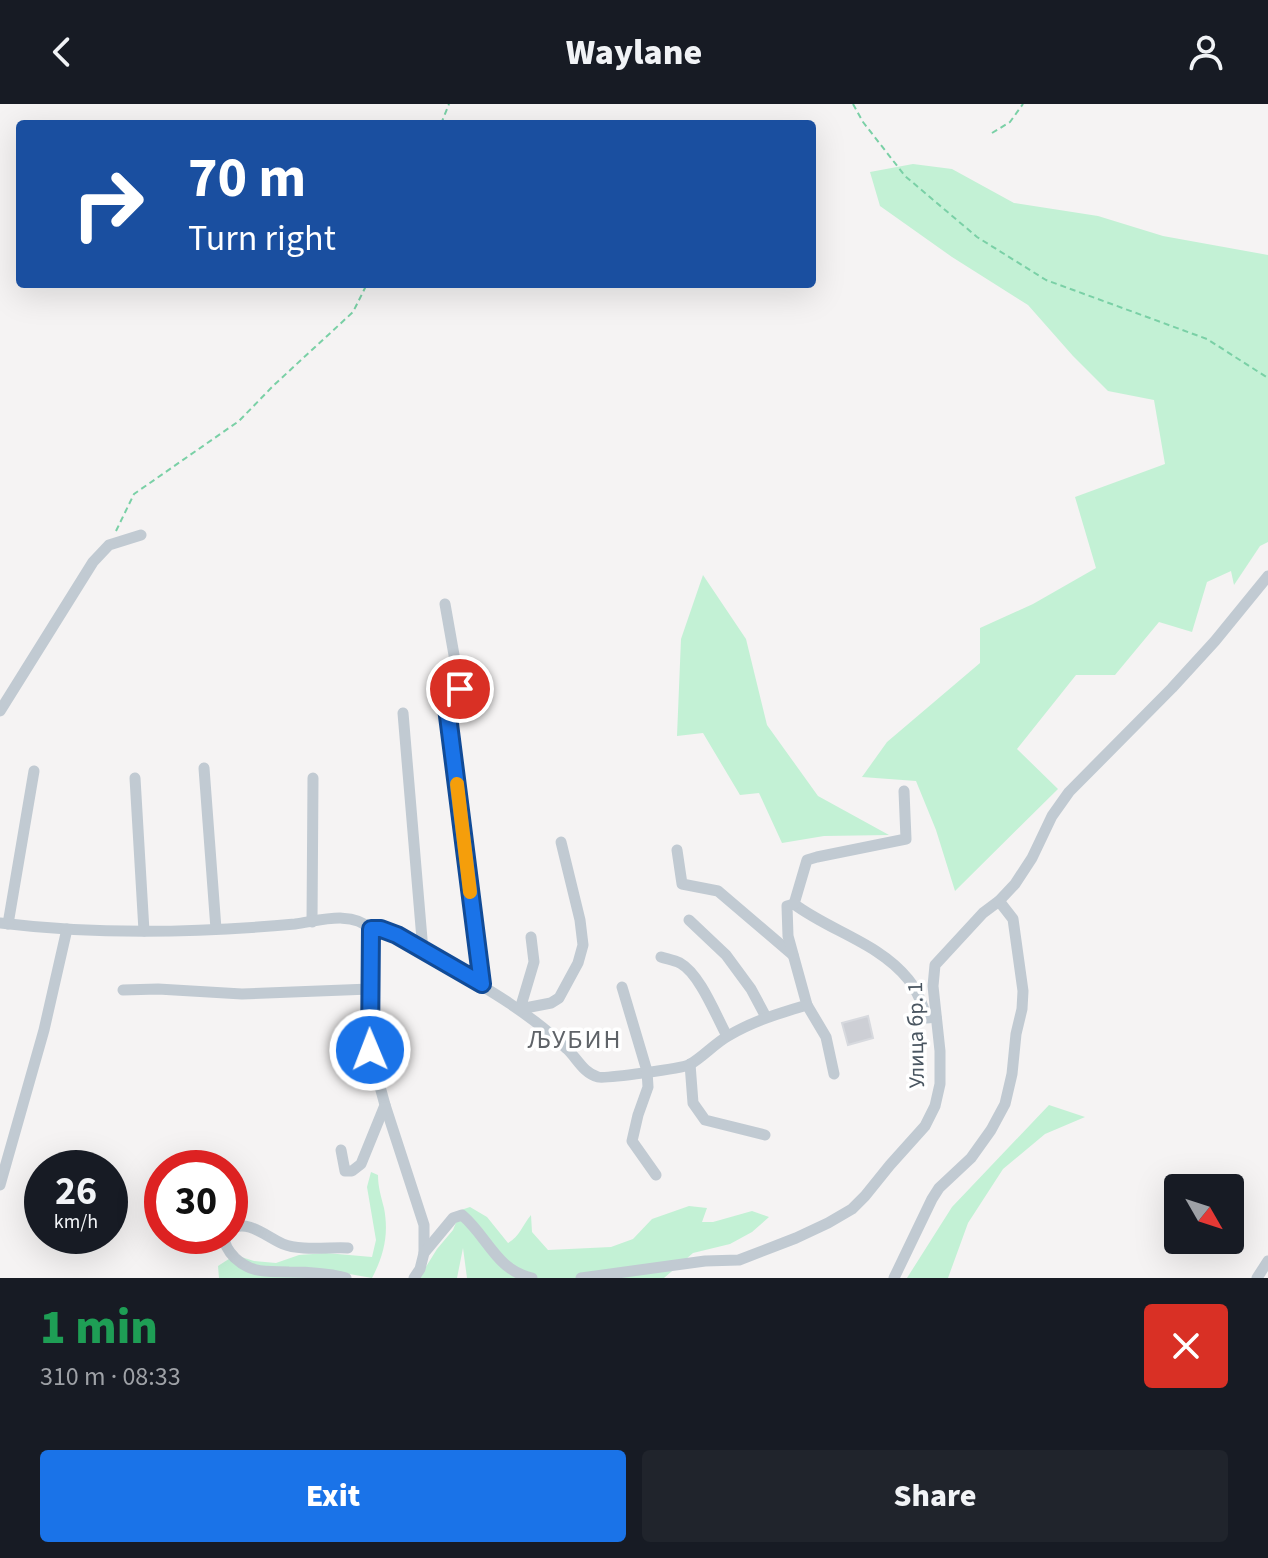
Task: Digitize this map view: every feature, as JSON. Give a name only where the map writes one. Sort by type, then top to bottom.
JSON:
[{"type":"street","points":[[0,711],[93,562],[109,545],[141,535]]},
{"type":"street","name":"Улица бр. 1","points":[[581,1278],[705,1261],[739,1260],[796,1238],[852,1209],[925,1126],[935,1106],[940,1084],[940,1051],[933,986],[935,965],[1015,884],[1032,858],[1052,816],[1069,792],[1172,688],[1268,576]]},
{"type":"street","points":[[445,604],[460,689],[447,708],[482,984]]},
{"type":"street","points":[[403,713],[423,951]]},
{"type":"street","points":[[204,768],[216,929]]},
{"type":"street","points":[[34,771],[4,923],[47,929],[144,931],[357,919],[371,929],[397,935],[520,1009],[568,1049],[584,1069],[597,1077],[615,1077],[690,1064],[727,1036],[766,1017],[807,1005]]},
{"type":"street","points":[[135,778],[144,931]]},
{"type":"street","points":[[312,922],[313,778]]},
{"type":"street","points":[[794,904],[807,860],[906,839],[904,791]]},
{"type":"street","points":[[520,1009],[551,1003],[559,998],[578,963],[583,945],[561,842]]},
{"type":"street","points":[[677,850],[682,884],[718,891],[794,955]]},
{"type":"street","points":[[894,1278],[939,1188],[971,1158],[1005,1104],[1023,991],[1013,919],[999,901]]},
{"type":"street","points":[[834,1074],[826,1037],[807,1005],[788,936],[787,906],[794,904],[867,945],[908,979],[920,998],[927,1018],[936,1017]]},
{"type":"street","points":[[689,920],[726,955],[751,989],[766,1017]]},
{"type":"street","points":[[0,1185],[44,1030],[67,929]]},
{"type":"street","points":[[371,929],[370,1050],[424,1225],[424,1253],[414,1278]]},
{"type":"street","points":[[520,1009],[534,962],[531,937]]},
{"type":"street","points":[[661,957],[683,964],[690,971],[727,1036]]},
{"type":"street","points":[[622,987],[647,1071],[648,1087],[632,1141],[656,1175]]},
{"type":"street","points":[[123,990],[242,994],[370,989]]},
{"type":"street","points":[[690,1064],[693,1103],[705,1120],[765,1135]]},
{"type":"street","points":[[341,1150],[345,1171],[352,1171],[361,1164],[385,1105]]},
{"type":"street","points":[[424,1253],[453,1218],[462,1215],[504,1265],[516,1275],[532,1278]]},
{"type":"street","points":[[248,1226],[286,1245],[348,1248]]},
{"type":"street","points":[[231,1254],[244,1266],[266,1273],[287,1271],[346,1278]]},
{"type":"street","points":[[1257,1278],[1268,1261]]},
{"type":"path","points":[[853,104],[863,122],[905,176],[977,237],[1046,280],[1207,339],[1268,378]]},
{"type":"path","points":[[992,133],[1010,122],[1023,104]]},
{"type":"path","points":[[109,545],[134,494],[239,421],[353,312],[365,288]]},
{"type":"green space","points":[[913,164],[952,169],[1014,203],[1098,216],[1163,236],[1268,255],[1268,542],[1260,546],[1234,585],[1231,571],[1207,582],[1192,632],[1159,622],[1115,675],[1076,675],[1017,749],[1058,789],[955,891],[936,830],[916,781],[862,777],[887,742],[980,663],[980,628],[1033,604],[1096,568],[1075,497],[1165,464],[1154,400],[1108,391],[1028,305],[880,206],[870,172]]},
{"type":"green space","points":[[703,575],[746,639],[767,725],[818,796],[889,835],[824,836],[782,843],[759,793],[740,795],[703,733],[677,736],[681,639]]},
{"type":"green space","points":[[1049,1105],[1085,1117],[1045,1134],[1003,1169],[968,1223],[948,1278],[907,1278],[952,1207]]},
{"type":"green space","points":[[371,1172],[378,1175],[386,1227],[380,1261],[372,1278],[338,1272],[321,1278],[219,1278],[218,1266],[235,1255],[276,1263],[299,1255],[326,1253],[372,1257],[376,1240],[367,1187]]},
{"type":"green space","points":[[689,1206],[707,1208],[702,1222],[752,1211],[769,1217],[752,1232],[730,1244],[693,1253],[664,1278],[467,1278],[463,1248],[457,1278],[419,1278],[453,1230],[461,1210],[470,1207],[487,1217],[508,1243],[531,1215],[532,1232],[548,1250],[611,1247],[633,1239],[652,1219]]},
{"type":"building","points":[[868,1016],[873,1038],[848,1045],[842,1023]]},
{"type":"slow traffic","points":[[457,784],[470,892]]},
{"type":"district","name":"ЉУБИН","points":[[575,1039]]},
{"type":"route","points":[[370,1050],[371,929],[397,935],[482,984],[447,708],[460,689]]}]
